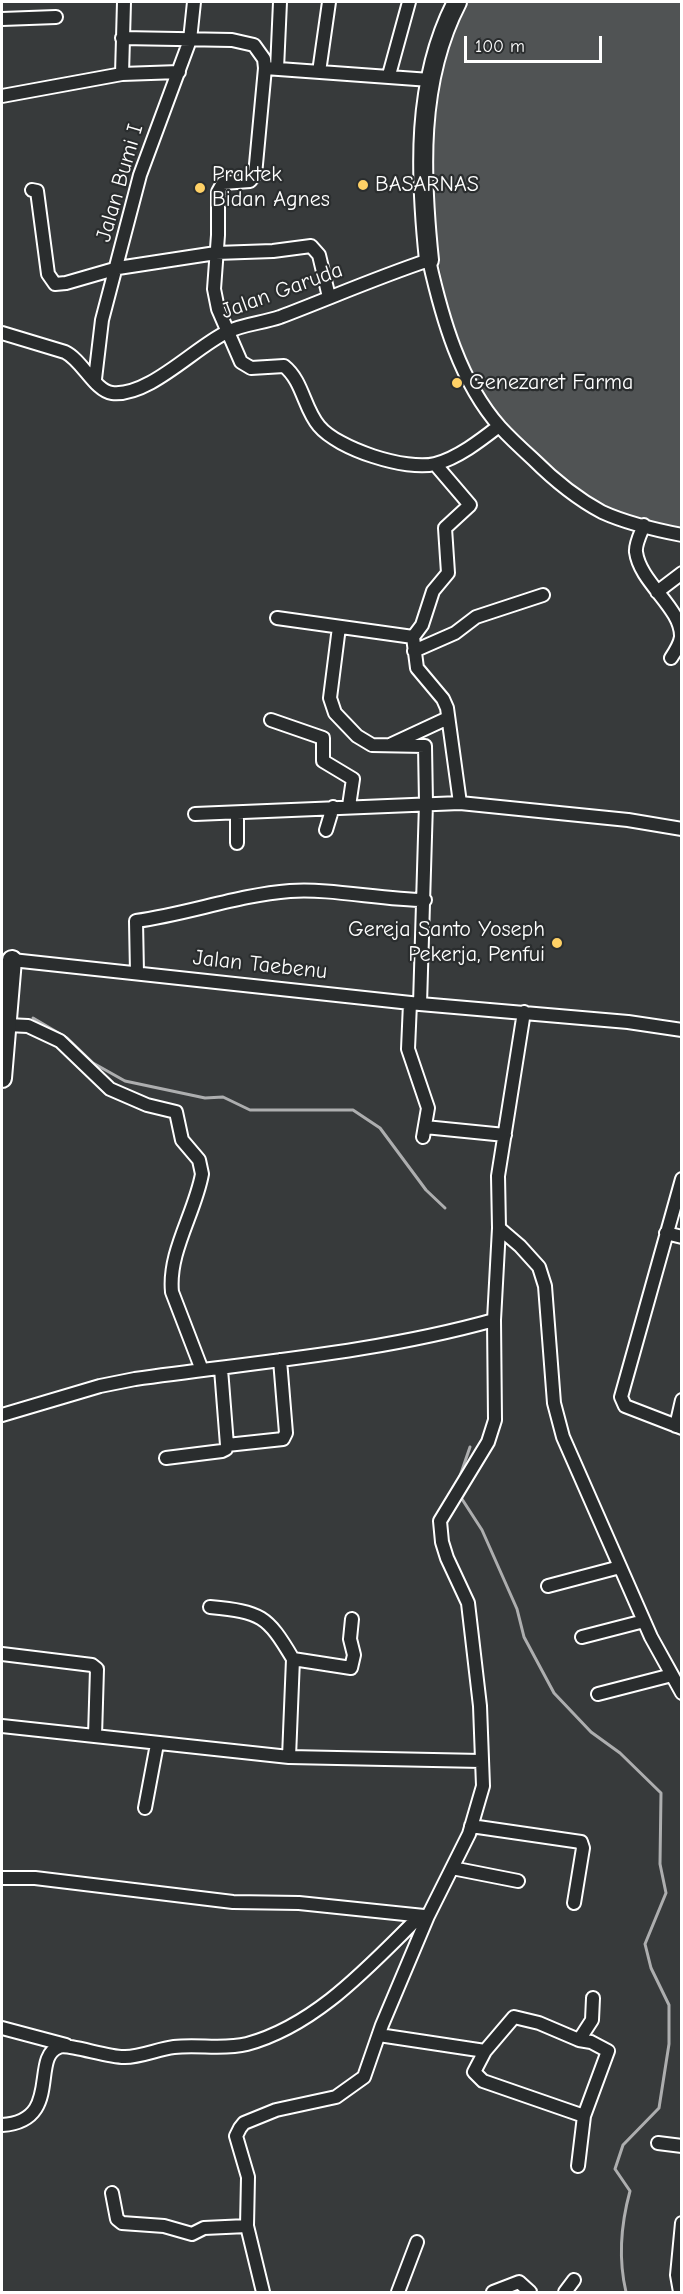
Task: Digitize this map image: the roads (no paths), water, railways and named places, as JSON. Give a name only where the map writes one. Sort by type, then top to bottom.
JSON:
[{"type":"highway","points":[[429,260],[423,213],[423,175],[430,80],[448,18],[457,2]]},
{"type":"highway","points":[[2,1078],[12,960]]},
{"type":"street","points":[[122,74],[123,2]]},
{"type":"street","name":"Jalan Bumi I","points":[[95,380],[102,320],[118,268],[140,175],[190,40],[194,2]]},
{"type":"street","points":[[280,2],[255,174],[250,181],[226,182],[219,186],[214,289],[218,309],[236,355],[246,366],[256,369],[279,365],[287,369],[318,426],[332,438],[369,454],[410,464],[435,464],[449,458],[499,426]]},
{"type":"street","points":[[319,72],[329,2]]},
{"type":"street","points":[[389,75],[409,2]]},
{"type":"street","points":[[2,19],[56,17]]},
{"type":"street","points":[[123,38],[232,40],[254,45],[271,69]]},
{"type":"street","points":[[271,69],[389,75],[430,80]]},
{"type":"street","points":[[2,96],[122,74],[180,72]]},
{"type":"street","points":[[32,190],[37,191],[42,241],[52,281],[66,283],[118,268],[216,253],[313,247],[319,255],[329,297]]},
{"type":"street","points":[[429,260],[437,298],[455,351],[466,375],[499,426],[556,482],[604,513],[681,535]]},
{"type":"street","name":"Jalan Garuda","points":[[2,333],[65,352],[95,380],[102,390],[128,392],[150,381],[227,332],[276,318],[429,260]]},
{"type":"street","points":[[435,464],[470,505],[450,520],[445,528],[448,573],[433,591],[422,626],[414,636],[414,651],[417,668],[443,699],[448,718],[460,803]]},
{"type":"street","points":[[644,525],[635,549],[646,577],[679,626],[681,638],[671,658]]},
{"type":"street","points":[[657,592],[681,573]]},
{"type":"street","points":[[414,651],[455,633],[476,617],[543,595]]},
{"type":"street","points":[[277,618],[414,636]]},
{"type":"street","points":[[339,627],[331,686],[332,705],[345,725],[364,741],[388,746],[425,746],[424,900],[415,1003],[408,1049],[426,1100],[428,1116],[424,1132],[505,1135]]},
{"type":"street","points":[[388,746],[448,718]]},
{"type":"street","points":[[271,720],[323,738],[323,760],[353,779],[349,806]]},
{"type":"street","points":[[195,814],[460,803],[628,820],[681,829]]},
{"type":"street","points":[[326,830],[333,807]]},
{"type":"street","points":[[237,814],[237,843]]},
{"type":"street","points":[[137,973],[136,921],[198,911],[228,901],[292,891],[424,900]]},
{"type":"street","name":"Jalan Taebenu","points":[[12,960],[415,1003],[628,1022],[681,1030]]},
{"type":"street","points":[[262,2292],[247,2226],[248,2176],[236,2136],[244,2123],[276,2110],[336,2097],[354,2087],[364,2077],[424,1916],[452,1868],[471,1826],[483,1786],[480,1706],[468,1603],[447,1558],[440,1526],[459,1486],[493,1432],[494,1320],[499,1228],[498,1176],[524,1012]]},
{"type":"street","points":[[7,1025],[28,1026],[60,1041],[110,1089],[147,1105],[176,1112],[182,1140],[199,1160],[202,1174],[170,1279],[172,1292],[202,1370]]},
{"type":"street","points":[[681,1179],[621,1397],[625,1406],[679,1427],[681,1400]]},
{"type":"street","points":[[499,1228],[520,1246],[538,1267],[545,1286],[558,1420],[579,1475],[644,1621],[681,1693]]},
{"type":"street","points":[[666,1233],[681,1237]]},
{"type":"street","points":[[2,1415],[100,1386],[400,1343],[494,1320]]},
{"type":"street","points":[[227,1445],[283,1439],[286,1433],[280,1360]]},
{"type":"street","points":[[166,1458],[226,1449],[221,1369]]},
{"type":"street","points":[[548,1586],[620,1567]]},
{"type":"street","points":[[210,1607],[256,1614],[267,1620],[275,1628],[293,1659],[289,1757]]},
{"type":"street","points":[[293,1659],[351,1668],[354,1655],[350,1639],[352,1619]]},
{"type":"street","points":[[582,1637],[644,1621]]},
{"type":"street","points":[[2,1654],[93,1665],[97,1669],[98,1680],[95,1736]]},
{"type":"street","points":[[598,1694],[672,1675]]},
{"type":"street","points":[[2,1726],[289,1757],[481,1761]]},
{"type":"street","points":[[145,1808],[157,1744]]},
{"type":"street","points":[[471,1826],[581,1842],[583,1848],[574,1903]]},
{"type":"street","points":[[452,1868],[518,1881]]},
{"type":"street","points":[[2,1878],[35,1878],[233,1902],[299,1903],[424,1916]]},
{"type":"street","points":[[2,2028],[94,2054],[126,2057],[177,2047],[246,2044],[296,2021],[327,2002],[348,1986],[424,1916]]},
{"type":"street","points":[[579,2040],[592,2020],[593,1998]]},
{"type":"street","points":[[578,2166],[584,2116],[608,2050],[539,2023],[514,2017],[486,2050],[474,2072],[483,2081],[584,2116]]},
{"type":"street","points":[[379,2035],[486,2050]]},
{"type":"street","points":[[2,2125],[17,2124],[34,2110],[44,2084],[49,2055],[60,2046],[67,2045]]},
{"type":"street","points":[[658,2143],[681,2145]]},
{"type":"street","points":[[112,2193],[117,2219],[122,2223],[165,2226],[192,2234],[204,2228],[247,2226]]},
{"type":"street","points":[[681,2223],[677,2266],[681,2290]]},
{"type":"street","points":[[398,2292],[417,2242]]},
{"type":"street","points":[[565,2292],[574,2280]]},
{"type":"street","points":[[493,2292],[519,2282],[530,2292]]},
{"type":"waterway","points":[[33,1018],[67,1038],[93,1063],[125,1081],[205,1098],[223,1097],[250,1110],[353,1110],[380,1128],[426,1190],[445,1208]]},
{"type":"waterway","points":[[459,1479],[470,1447]]},
{"type":"waterway","points":[[460,1496],[482,1530],[517,1609],[524,1637],[554,1693],[591,1732],[620,1753],[661,1793],[660,1864],[666,1893],[645,1944],[651,1968],[669,2005],[669,2044],[659,2108],[623,2145],[615,2169],[630,2191],[624,2216],[622,2241],[622,2267],[626,2292]]},
{"type":"place","name":"BASARNAS","points":[[363,185]]},
{"type":"place","name":"Praktek Bidan Agnes","points":[[200,188]]},
{"type":"place","name":"Genezaret Farma","points":[[457,383]]},
{"type":"place","name":"Gereja Santo Yoseph Pekerja, Penfui","points":[[557,943]]}]
